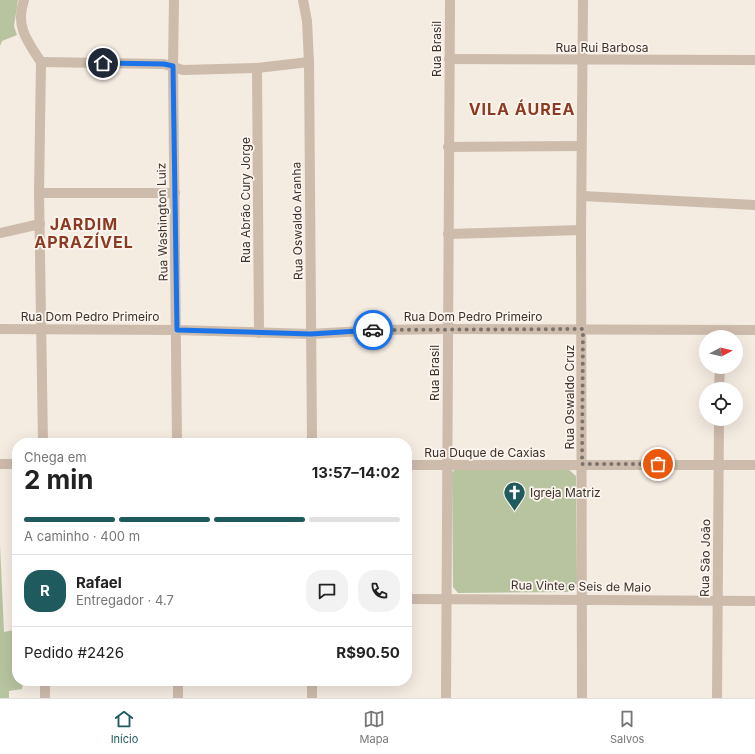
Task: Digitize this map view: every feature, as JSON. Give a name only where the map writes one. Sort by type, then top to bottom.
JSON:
[{"type":"street","points":[[24,0],[20,9],[20,24],[41,62],[39,193],[43,438]]},
{"type":"street","name":"Rua Washington Luiz","points":[[174,0],[173,66],[177,438]]},
{"type":"street","name":"Rua Oswaldo Aranha","points":[[303,0],[307,21],[309,62],[312,438]]},
{"type":"street","name":"Rua Brasil","points":[[446,698],[450,0]]},
{"type":"street","name":"Rua Oswaldo Cruz","points":[[582,698],[581,599],[583,329],[581,146],[583,0]]},
{"type":"street","name":"Rua Rui Barbosa","points":[[450,59],[755,60]]},
{"type":"street","points":[[41,62],[164,64],[183,70],[257,68],[309,62]]},
{"type":"street","name":"Rua Abrão Cury Jorge","points":[[257,68],[259,333]]},
{"type":"street","points":[[448,147],[581,146]]},
{"type":"street","points":[[39,193],[175,192]]},
{"type":"street","points":[[582,196],[755,205]]},
{"type":"street","points":[[0,233],[40,224]]},
{"type":"street","points":[[448,234],[581,230]]},
{"type":"street","name":"Rua Dom Pedro Primeiro","points":[[0,329],[177,330],[311,334],[379,330],[447,329],[583,329],[699,332]]},
{"type":"street","name":"Rua Dom Pedro Primeiro","points":[[743,331],[755,330]]},
{"type":"street","name":"Rua São João","points":[[717,698],[719,426]]},
{"type":"street","points":[[0,464],[12,464]]},
{"type":"street","name":"Rua Duque de Caxias","points":[[412,465],[755,464]]},
{"type":"street","name":"Rua Vinte e Seis de Maio","points":[[412,599],[755,601]]},
{"type":"street","points":[[45,686],[45,698]]},
{"type":"street","points":[[178,686],[178,698]]},
{"type":"street","points":[[312,686],[312,698]]},
{"type":"green space","points":[[0,0],[18,0],[14,26],[17,35],[2,41],[0,46]]},
{"type":"green space","points":[[457,468],[568,469],[576,476],[577,584],[568,592],[458,593],[453,587],[452,472]]},
{"type":"green space","points":[[0,545],[4,632],[12,630],[12,686],[22,686],[22,689],[9,691],[9,698],[0,698]]},
{"type":"way so far","points":[[373,330],[583,329],[582,464],[658,464]]},
{"type":"place","name":"Igreja Matriz","points":[[514,512]]},
{"type":"district","name":"VILA ÁUREA","points":[[522,109]]},
{"type":"district","name":"JARDIM APRAZÍVEL","points":[[84,233]]},
{"type":"route","points":[[103,63],[164,64],[173,66],[177,330],[311,334],[373,330]]}]
